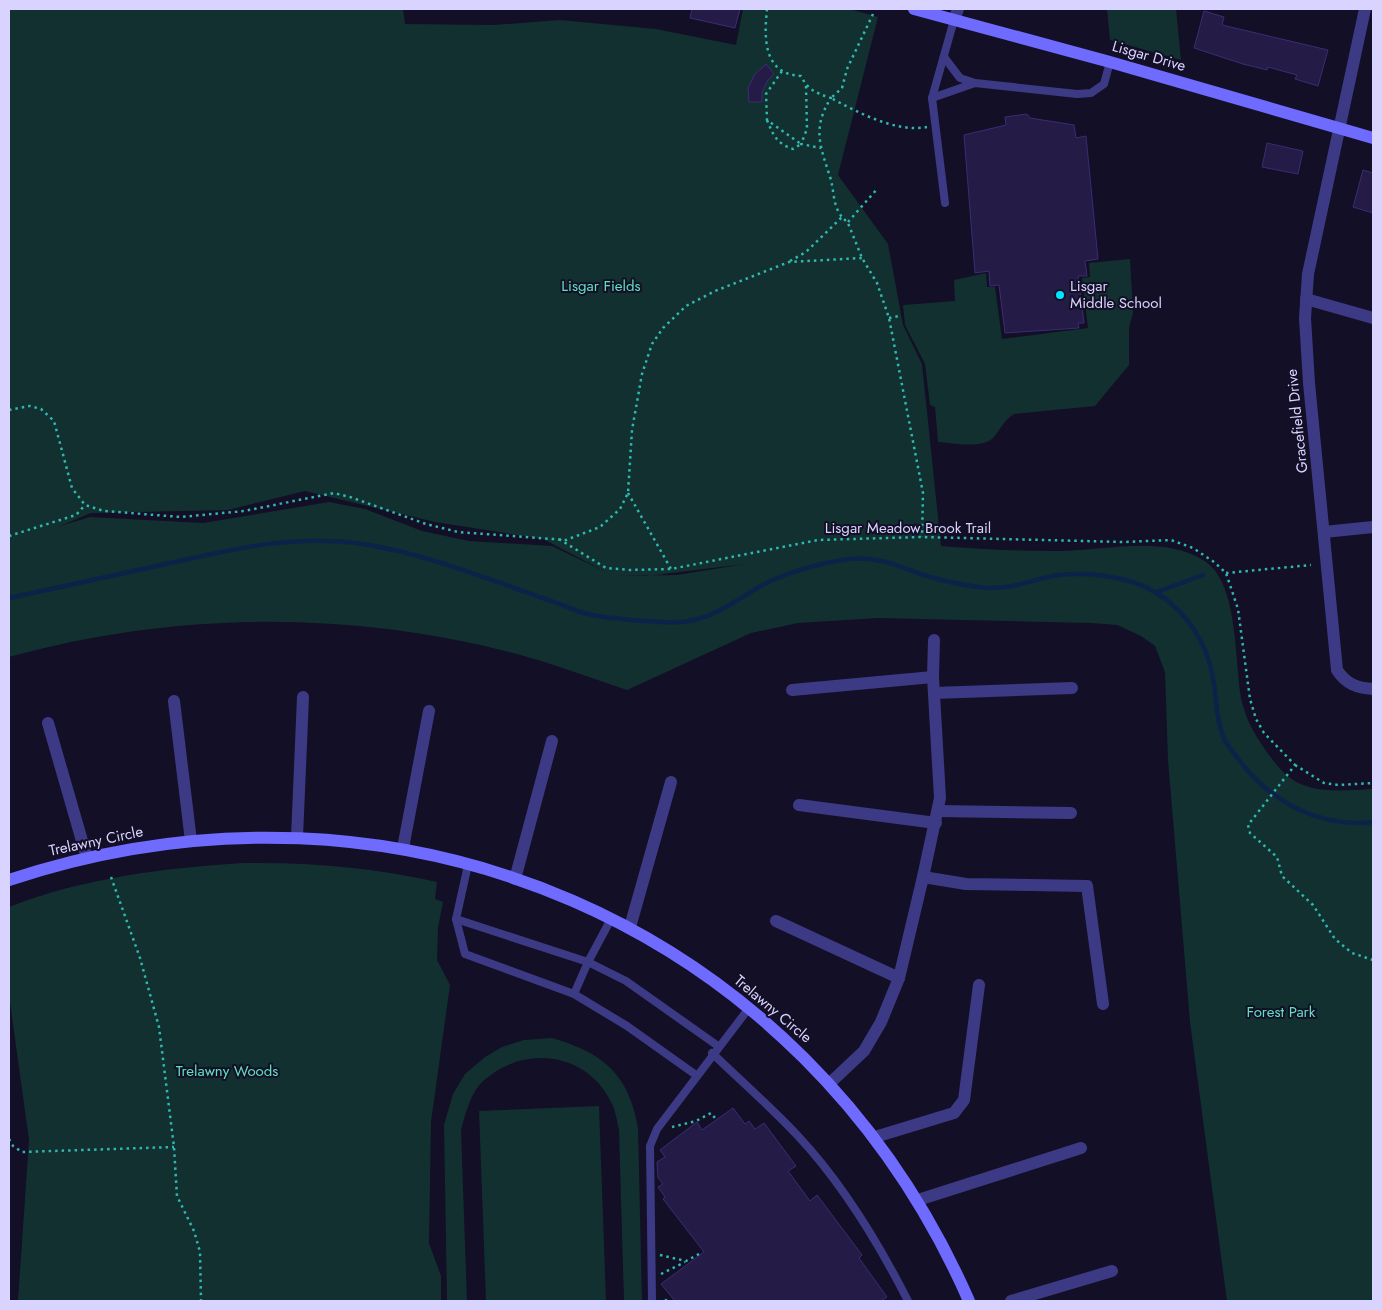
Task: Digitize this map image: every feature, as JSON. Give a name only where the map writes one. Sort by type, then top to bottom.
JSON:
[{"type":"street","name":"Lisgar Drive","points":[[914,9],[956,15],[1110,62],[1373,138]]},
{"type":"street","name":"Gracefield Drive","points":[[1365,9],[1308,274],[1305,337],[1337,670],[1348,683],[1373,689]]},
{"type":"street","points":[[1306,299],[1373,318]]},
{"type":"street","points":[[1324,532],[1373,527]]},
{"type":"street","points":[[830,1083],[864,1051],[881,1022],[899,978],[923,878],[940,798],[933,677],[934,640]]},
{"type":"street","points":[[792,690],[933,677]]},
{"type":"street","points":[[934,693],[1072,688]]},
{"type":"street","points":[[297,837],[303,697]]},
{"type":"street","points":[[174,701],[191,841]]},
{"type":"street","points":[[404,848],[429,712]]},
{"type":"street","points":[[48,723],[87,858]]},
{"type":"street","points":[[515,879],[552,741]]},
{"type":"street","points":[[630,927],[671,782]]},
{"type":"street","points":[[799,805],[937,817],[1071,813]]},
{"type":"street","name":"Trelawny Circle","points":[[9,880],[87,858],[191,841],[240,837],[297,837],[373,843],[404,848],[515,879],[568,898],[612,917],[692,966],[749,1008],[791,1043],[830,1083],[875,1137],[918,1200],[942,1244],[969,1301]]},
{"type":"street","points":[[923,878],[966,884],[1087,886],[1103,1004]]},
{"type":"street","points":[[776,922],[899,978]]},
{"type":"street","points":[[875,1137],[954,1113],[960,1108],[964,1100],[979,985]]},
{"type":"street","points":[[918,1200],[1081,1148]]},
{"type":"street","points":[[1011,1301],[1112,1271]]},
{"type":"lane","points":[[945,203],[932,98],[956,15]]},
{"type":"lane","points":[[944,57],[960,78],[975,83],[1060,94],[1091,93],[1104,84],[1110,62]]},
{"type":"lane","points":[[932,98],[975,83]]},
{"type":"lane","points":[[468,865],[456,919],[465,954],[574,994],[627,1026],[696,1076]]},
{"type":"lane","points":[[574,994],[588,962],[612,917]]},
{"type":"lane","points":[[456,919],[588,962],[626,981],[718,1046]]},
{"type":"lane","points":[[652,1301],[650,1146],[655,1135],[712,1053],[749,1008]]},
{"type":"lane","points":[[712,1053],[799,1137],[835,1182],[885,1255],[908,1301]]},
{"type":"path","points":[[767,9],[764,31],[766,48],[772,62],[782,71],[790,75],[801,76],[806,86],[814,93],[830,98],[866,117],[915,129],[935,126]]},
{"type":"path","points":[[873,14],[847,69],[842,88],[830,98],[822,113],[818,131],[837,210],[848,223],[862,258],[877,283],[889,318],[923,493],[922,537]]},
{"type":"path","points":[[782,71],[766,94],[767,120],[774,138],[793,149],[801,144],[807,129],[806,86]]},
{"type":"path","points":[[767,120],[801,144],[821,148]]},
{"type":"path","points":[[848,223],[878,188]]},
{"type":"path","points":[[560,539],[566,540],[600,527],[620,509],[628,493],[632,430],[642,374],[652,344],[663,328],[686,306],[700,298],[789,262],[806,252],[842,217]]},
{"type":"path","points":[[789,262],[862,258]]},
{"type":"path","points":[[889,318],[899,316]]},
{"type":"path","points":[[9,410],[30,406],[41,409],[54,421],[72,488],[85,505],[76,514],[9,536]]},
{"type":"path","points":[[628,493],[671,569]]},
{"type":"path","name":"Lisgar Meadow Brook Trail","points":[[85,505],[104,511],[181,517],[244,511],[334,494],[350,497],[426,524],[458,532],[560,539],[606,568],[630,570],[671,569],[818,540],[922,537],[1124,542],[1171,540],[1193,548],[1226,573]]},
{"type":"path","points":[[1311,565],[1226,573],[1238,609],[1250,699],[1256,719],[1264,733],[1295,765],[1324,783],[1338,785],[1373,783]]},
{"type":"path","points":[[1295,765],[1254,814],[1248,825],[1250,833],[1277,857],[1282,876],[1313,905],[1335,939],[1352,953],[1373,960]]},
{"type":"path","points":[[111,877],[140,958],[159,1027],[174,1147],[177,1196],[194,1231],[200,1252],[201,1301]]},
{"type":"path","points":[[655,1135],[670,1128],[696,1121],[711,1113],[715,1118]]},
{"type":"path","points":[[9,1139],[13,1146],[22,1152],[174,1147]]},
{"type":"path","points":[[651,1251],[664,1257],[686,1261]]},
{"type":"path","points":[[652,1280],[669,1268],[698,1254]]},
{"type":"path","points":[[666,1301],[669,1298]]},
{"type":"green space","name":"Lisgar Fields","points":[[9,9],[403,9],[405,24],[493,25],[560,20],[656,29],[736,45],[743,9],[849,9],[878,17],[838,175],[888,244],[903,325],[922,364],[941,546],[998,550],[1073,551],[1149,546],[1186,552],[1203,560],[1215,571],[1224,586],[1233,625],[1242,702],[1253,730],[1269,755],[1288,776],[1305,786],[1327,790],[1373,789],[1373,1301],[1227,1301],[1190,1022],[1168,760],[1165,672],[1155,646],[1141,636],[1117,625],[1091,623],[878,618],[798,623],[751,633],[627,690],[524,656],[447,638],[321,623],[258,622],[132,631],[70,642],[9,657]],"holes":[[[305,491],[435,522],[543,539],[608,573],[552,546],[469,541],[422,531],[365,509],[329,502],[203,523],[90,517],[60,526],[91,513],[228,510]],[[745,564],[677,575],[652,575]]]},
{"type":"green space","points":[[1107,9],[1176,9],[1181,60],[1110,40]]},
{"type":"green space","points":[[1130,259],[1133,313],[1129,328],[1129,365],[1095,406],[1014,414],[1005,422],[993,438],[982,443],[938,442],[935,407],[930,405],[925,364],[905,325],[903,305],[955,301],[954,280],[986,273],[987,287],[995,287],[1002,339],[1088,328],[1082,278],[1090,277],[1089,263]]},
{"type":"green space","name":"Trelawny Woods","points":[[243,863],[292,863],[340,866],[437,882],[435,899],[443,902],[438,928],[437,960],[450,985],[431,1122],[429,1243],[441,1276],[441,1301],[18,1301],[29,1140],[9,995],[9,907],[66,889],[124,876],[154,871]]},
{"type":"green space","points":[[552,1038],[585,1050],[599,1058],[620,1079],[634,1109],[638,1128],[642,1301],[624,1301],[619,1130],[612,1104],[601,1087],[587,1073],[571,1064],[554,1059],[536,1058],[517,1062],[499,1069],[483,1081],[469,1104],[461,1130],[467,1301],[447,1301],[444,1125],[453,1094],[465,1074],[485,1057],[502,1047],[524,1040]]},
{"type":"green space","points":[[599,1106],[606,1301],[486,1301],[479,1111]]},
{"type":"building","points":[[692,9],[740,9],[735,28],[690,18]]},
{"type":"building","points":[[1204,11],[1224,17],[1222,25],[1328,50],[1318,86],[1295,79],[1297,75],[1268,67],[1267,70],[1243,64],[1194,48]]},
{"type":"building","points":[[766,64],[774,74],[768,80],[762,92],[762,102],[749,102],[748,88],[755,74]]},
{"type":"building","points":[[1027,114],[1030,118],[1074,125],[1076,138],[1086,136],[1098,259],[1085,261],[1087,276],[1078,276],[1084,323],[1078,323],[1079,328],[1005,333],[999,285],[990,286],[989,271],[975,273],[964,135],[1006,125],[1005,117]]},
{"type":"building","points":[[1267,143],[1303,151],[1298,174],[1262,167]]},
{"type":"building","points":[[1363,170],[1373,173],[1373,213],[1353,207]]},
{"type":"building","points":[[733,1108],[745,1124],[749,1121],[755,1129],[764,1123],[796,1166],[788,1171],[810,1201],[817,1195],[862,1255],[859,1258],[887,1297],[881,1301],[675,1301],[661,1284],[704,1252],[663,1199],[665,1197],[658,1187],[663,1184],[658,1178],[657,1162],[665,1157],[660,1150],[697,1122],[702,1130]]},
{"type":"waterway","points":[[9,598],[259,545],[310,541],[337,541],[388,549],[465,570],[589,614],[631,620],[665,622],[682,622],[698,619],[719,611],[775,579],[812,566],[850,559],[882,561],[937,579],[987,588],[1009,587],[1063,574],[1112,577],[1139,585],[1156,593],[1184,616],[1195,631],[1210,665],[1219,723],[1224,739],[1252,775],[1281,800],[1315,816],[1353,823],[1373,822]]},
{"type":"waterway","points":[[1157,592],[1203,575]]},
{"type":"place","name":"Lisgar Middle School","points":[[1060,295]]},
{"type":"park label","name":"Forest Park","points":[[1281,1012]]}]
